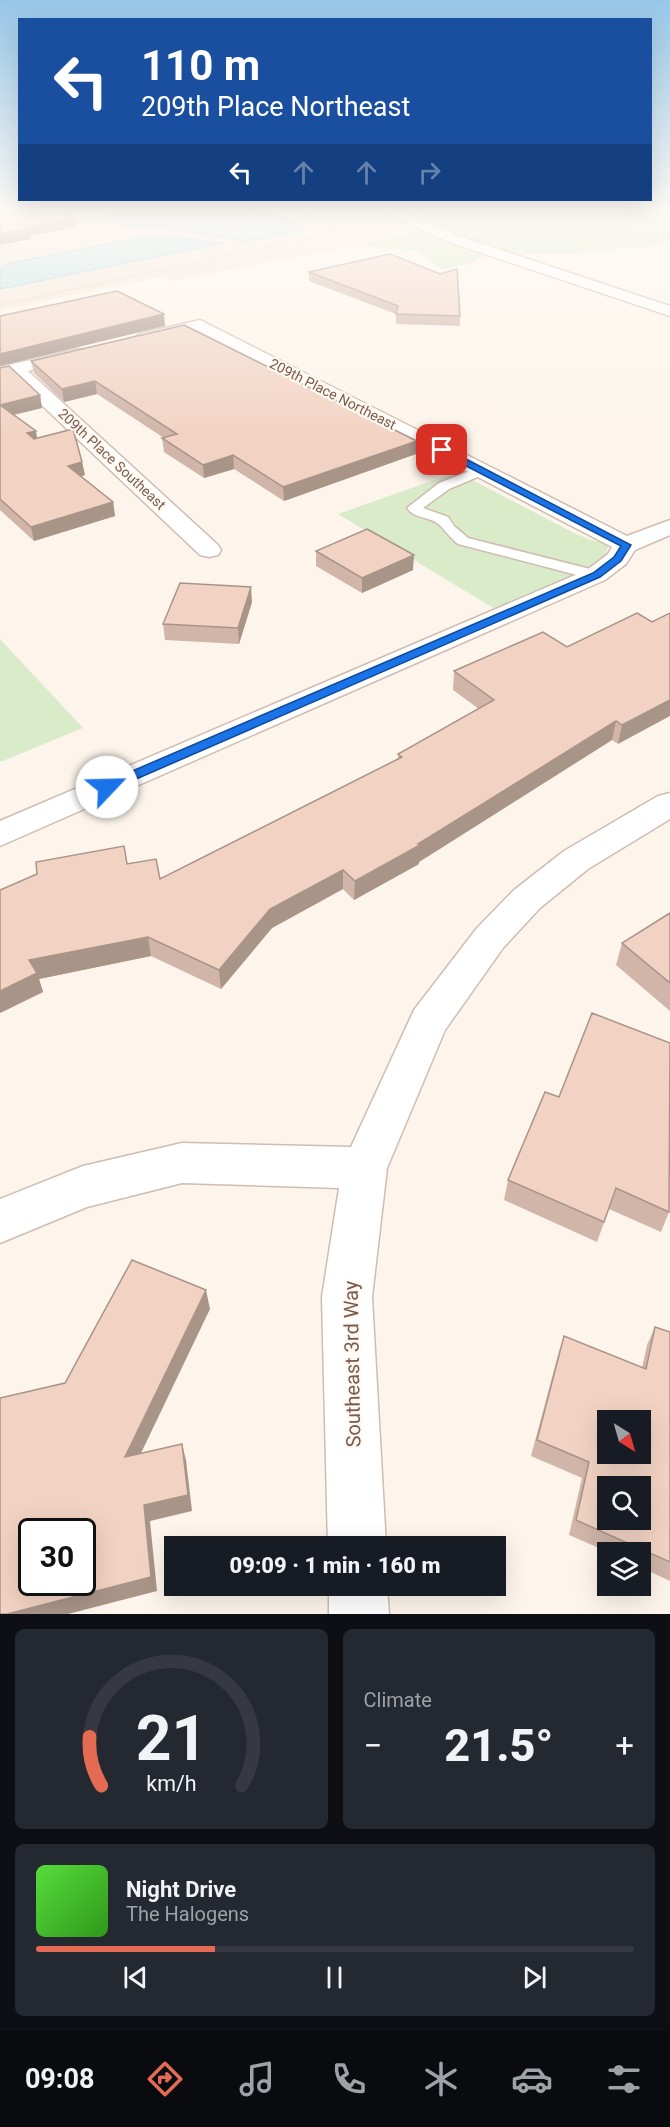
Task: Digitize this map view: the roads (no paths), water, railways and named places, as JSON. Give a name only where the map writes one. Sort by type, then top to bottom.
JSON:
[{"type":"street","points":[[593,285],[670,311]]},
{"type":"street","name":"209th Place Northeast","points":[[131,341],[200,325],[626,545]]},
{"type":"street","points":[[7,371],[96,350]]},
{"type":"street","name":"209th Place Southeast","points":[[7,371],[210,550]]},
{"type":"street","points":[[0,834],[596,575],[618,559],[626,545],[670,527]]},
{"type":"street","name":"Southeast 3rd Way","points":[[357,1536],[347,1297],[364,1168],[428,1022],[490,938],[527,899],[576,860],[670,804]]},
{"type":"street","points":[[0,1221],[83,1187],[182,1163],[364,1168]]},
{"type":"street","points":[[358,1596],[359,1614]]},
{"type":"lane","points":[[482,470],[444,486],[414,508],[418,512],[443,520],[448,530],[463,541],[596,575]]},
{"type":"water","points":[[0,285],[18,285],[0,289]]}]
